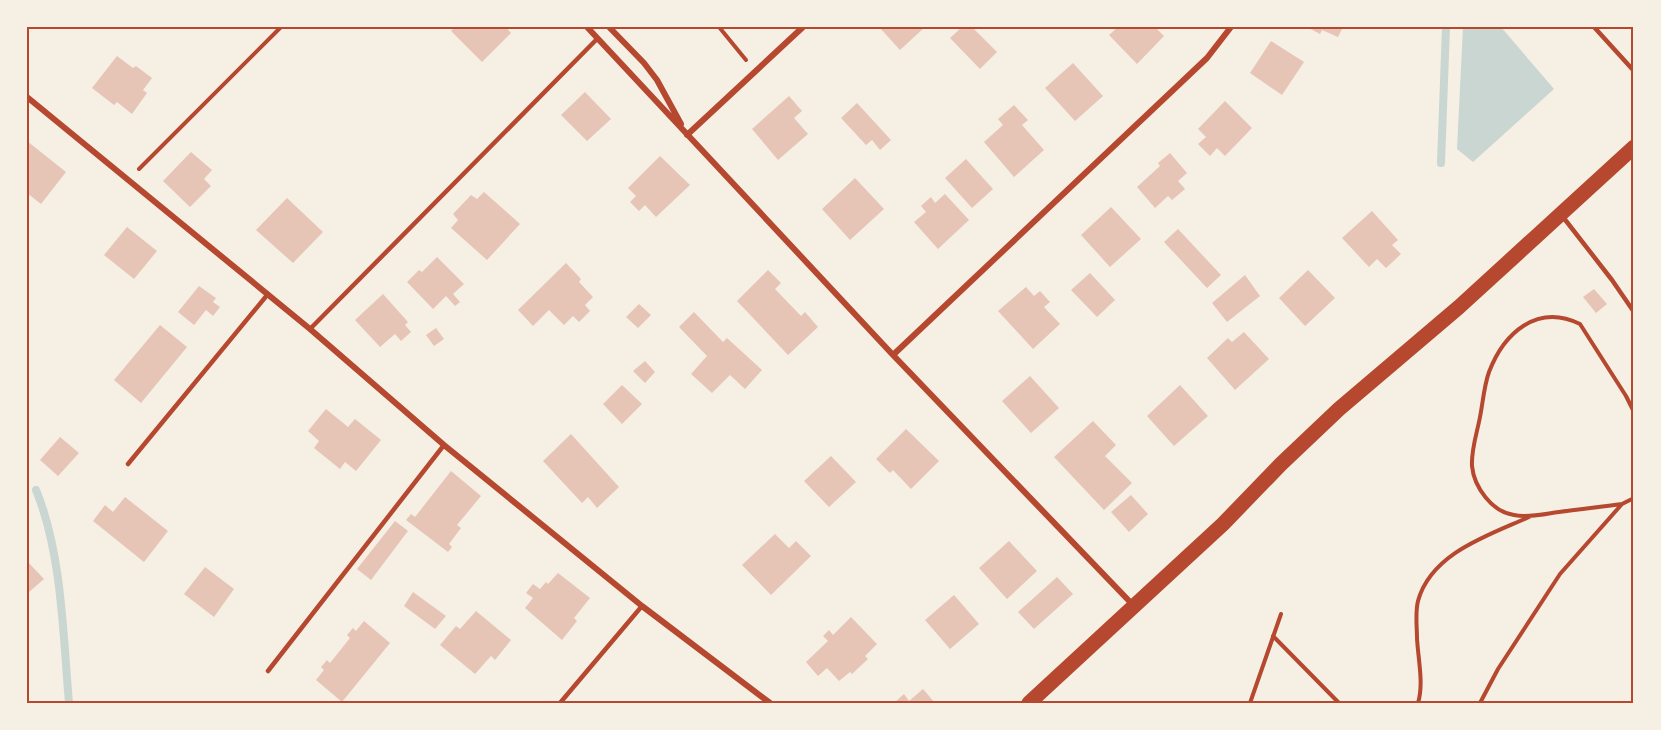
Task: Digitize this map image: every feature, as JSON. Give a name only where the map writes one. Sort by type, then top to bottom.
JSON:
[{"type":"main road","points":[[1029,703],[1223,524],[1339,409],[1459,307],[1634,147]]},
{"type":"street","points":[[586,27],[893,355],[1134,606]]},
{"type":"street","points":[[609,27],[628,44],[650,71],[687,135]]},
{"type":"street","points":[[687,135],[803,27]]},
{"type":"street","points":[[893,355],[1208,58],[1231,27]]},
{"type":"street","points":[[27,97],[268,294],[444,444],[642,606],[770,703]]},
{"type":"lane","points":[[1594,27],[1634,71]]},
{"type":"lane","points":[[310,329],[597,39]]},
{"type":"lane","points":[[1561,215],[1634,312]]},
{"type":"lane","points":[[129,464],[268,294]]},
{"type":"lane","points":[[268,671],[444,444]]},
{"type":"lane","points":[[560,703],[642,606]]},
{"type":"path","points":[[128,180],[281,27]]},
{"type":"path","points":[[719,27],[747,61]]},
{"type":"path","points":[[1634,412],[1580,324],[1569,318],[1543,317],[1520,329],[1503,343],[1489,373],[1473,450],[1472,467],[1482,493],[1490,503],[1512,515],[1533,515],[1622,504],[1634,498]]},
{"type":"path","points":[[1480,703],[1498,669],[1560,574],[1622,504]]},
{"type":"path","points":[[1418,703],[1421,685],[1416,621],[1417,603],[1422,591],[1439,566],[1457,552],[1533,515]]},
{"type":"path","points":[[1250,703],[1281,614]]},
{"type":"path","points":[[1273,636],[1339,703]]},
{"type":"shaded area","points":[[1463,27],[1501,27],[1554,89],[1473,162],[1457,149]]},
{"type":"building","points":[[455,27],[506,27],[511,33],[482,62],[451,31]]},
{"type":"building","points":[[879,27],[925,27],[900,50]]},
{"type":"building","points":[[962,27],[972,27],[997,52],[980,69],[950,38]]},
{"type":"building","points":[[1118,27],[1155,27],[1164,36],[1137,64],[1109,35]]},
{"type":"building","points":[[1307,27],[1343,27],[1338,37],[1322,30],[1320,34]]},
{"type":"building","points":[[1271,41],[1304,62],[1282,95],[1250,73]]},
{"type":"building","points":[[117,56],[152,78],[143,90],[147,93],[132,114],[117,102],[114,105],[92,88]]},
{"type":"building","points":[[1073,63],[1103,96],[1075,121],[1045,88]]},
{"type":"building","points":[[585,92],[611,119],[587,141],[561,115]]},
{"type":"building","points":[[789,96],[802,111],[794,118],[808,134],[778,160],[752,129]]},
{"type":"building","points":[[1225,101],[1252,128],[1225,156],[1217,148],[1210,156],[1198,144],[1206,137],[1198,129]]},
{"type":"building","points":[[857,103],[891,140],[880,150],[872,140],[866,145],[841,118]]},
{"type":"building","points":[[1014,105],[1028,120],[1022,125],[1044,150],[1014,177],[984,142],[1003,125],[998,119]]},
{"type":"building","points":[[27,141],[66,172],[41,204],[27,193]]},
{"type":"building","points":[[191,152],[212,170],[204,179],[211,186],[190,207],[163,181]]},
{"type":"building","points":[[1170,153],[1187,173],[1178,181],[1185,189],[1172,200],[1168,196],[1155,208],[1137,187],[1160,166],[1158,163]]},
{"type":"building","points":[[660,156],[690,185],[656,217],[645,205],[639,211],[630,202],[636,196],[628,188]]},
{"type":"building","points":[[966,159],[993,189],[972,208],[945,178]]},
{"type":"building","points":[[855,178],[884,209],[850,240],[822,209]]},
{"type":"building","points":[[484,192],[520,224],[487,260],[451,228],[458,220],[453,214],[471,195],[477,199]]},
{"type":"building","points":[[945,194],[969,220],[938,249],[914,222],[926,212],[921,206],[931,197],[935,203]]},
{"type":"building","points":[[287,198],[323,232],[293,263],[256,230]]},
{"type":"building","points":[[1111,207],[1141,239],[1110,267],[1081,235]]},
{"type":"building","points":[[1372,211],[1398,240],[1392,245],[1401,254],[1386,268],[1377,259],[1369,267],[1342,238]]},
{"type":"building","points":[[127,227],[157,251],[134,279],[104,255]]},
{"type":"building","points":[[1178,229],[1221,275],[1207,288],[1164,242]]},
{"type":"building","points":[[437,257],[464,284],[453,294],[460,302],[455,306],[446,296],[433,309],[407,282],[419,270],[422,272]]},
{"type":"building","points":[[566,263],[593,297],[585,305],[590,311],[579,322],[573,316],[564,325],[549,310],[533,326],[518,310]]},
{"type":"building","points":[[768,270],[781,283],[775,289],[801,316],[805,312],[818,327],[788,355],[737,301]]},
{"type":"building","points":[[1308,270],[1335,298],[1305,326],[1279,298]]},
{"type":"building","points":[[1090,273],[1115,300],[1097,317],[1071,290]]},
{"type":"building","points":[[1245,275],[1260,296],[1227,322],[1212,303]]},
{"type":"building","points":[[199,286],[216,298],[213,302],[220,307],[213,316],[206,310],[194,325],[178,312]]},
{"type":"building","points":[[1026,287],[1034,296],[1040,291],[1050,302],[1044,307],[1060,324],[1033,349],[998,311]]},
{"type":"building","points":[[1594,289],[1607,304],[1596,313],[1583,297]]},
{"type":"building","points":[[383,294],[408,322],[405,325],[411,332],[401,341],[395,334],[380,347],[355,320]]},
{"type":"building","points":[[639,304],[651,315],[638,328],[626,317]]},
{"type":"building","points":[[694,312],[723,342],[727,338],[762,370],[745,389],[730,375],[712,393],[691,374],[707,356],[679,327]]},
{"type":"building","points":[[160,325],[187,347],[141,403],[114,380]]},
{"type":"building","points":[[436,328],[444,339],[434,346],[426,335]]},
{"type":"building","points":[[1244,332],[1269,359],[1235,390],[1207,358],[1228,338],[1232,342]]},
{"type":"building","points":[[645,361],[655,372],[645,383],[633,371]]},
{"type":"building","points":[[1030,376],[1059,408],[1031,433],[1002,401]]},
{"type":"building","points":[[622,385],[642,404],[622,424],[603,404]]},
{"type":"building","points":[[1180,385],[1208,416],[1174,446],[1147,416]]},
{"type":"building","points":[[326,409],[348,427],[355,419],[381,440],[356,471],[345,462],[340,469],[314,448],[319,441],[308,431]]},
{"type":"building","points":[[1093,421],[1116,445],[1105,456],[1132,483],[1104,510],[1054,457]]},
{"type":"building","points":[[906,429],[939,461],[911,489],[893,470],[890,473],[876,459]]},
{"type":"building","points":[[571,434],[619,487],[597,508],[588,497],[582,503],[543,461]]},
{"type":"building","points":[[60,437],[79,453],[58,476],[40,460]]},
{"type":"building","points":[[831,456],[856,482],[829,507],[804,481]]},
{"type":"building","points":[[451,471],[481,496],[457,525],[461,528],[449,544],[452,547],[448,552],[406,520],[411,514],[415,517]]},
{"type":"building","points":[[1131,495],[1148,514],[1129,532],[1111,512]]},
{"type":"building","points":[[125,497],[168,531],[144,562],[93,521],[105,505],[113,512]]},
{"type":"building","points":[[395,521],[408,531],[371,580],[357,569]]},
{"type":"building","points":[[775,534],[789,548],[796,541],[811,556],[771,595],[742,565]]},
{"type":"building","points":[[1009,541],[1037,571],[1007,599],[979,568]]},
{"type":"building","points":[[27,561],[44,579],[29,592],[27,590]]},
{"type":"building","points":[[205,567],[234,589],[214,617],[184,594]]},
{"type":"building","points":[[558,573],[590,598],[574,618],[577,621],[562,640],[525,608],[533,598],[526,593],[533,584],[540,589]]},
{"type":"building","points":[[1057,577],[1073,594],[1034,629],[1018,612]]},
{"type":"building","points":[[413,592],[446,616],[435,629],[404,606]]},
{"type":"building","points":[[954,595],[979,624],[950,649],[925,620]]},
{"type":"building","points":[[476,611],[511,640],[495,660],[491,656],[475,674],[440,645],[456,626],[460,629]]},
{"type":"building","points":[[851,617],[877,644],[865,656],[868,659],[852,674],[850,672],[839,681],[827,668],[818,676],[806,662],[828,641],[823,636],[829,630],[833,635]]},
{"type":"building","points":[[364,621],[390,643],[342,702],[316,680],[324,670],[321,667],[327,660],[330,663],[350,638],[347,635],[353,628],[356,631]]},
{"type":"building","points":[[923,689],[935,703],[894,703],[904,694],[909,701]]},
{"type":"waterway","points":[[1441,163],[1446,27]]},
{"type":"waterway","points":[[36,490],[45,514],[56,567],[69,703]]}]
